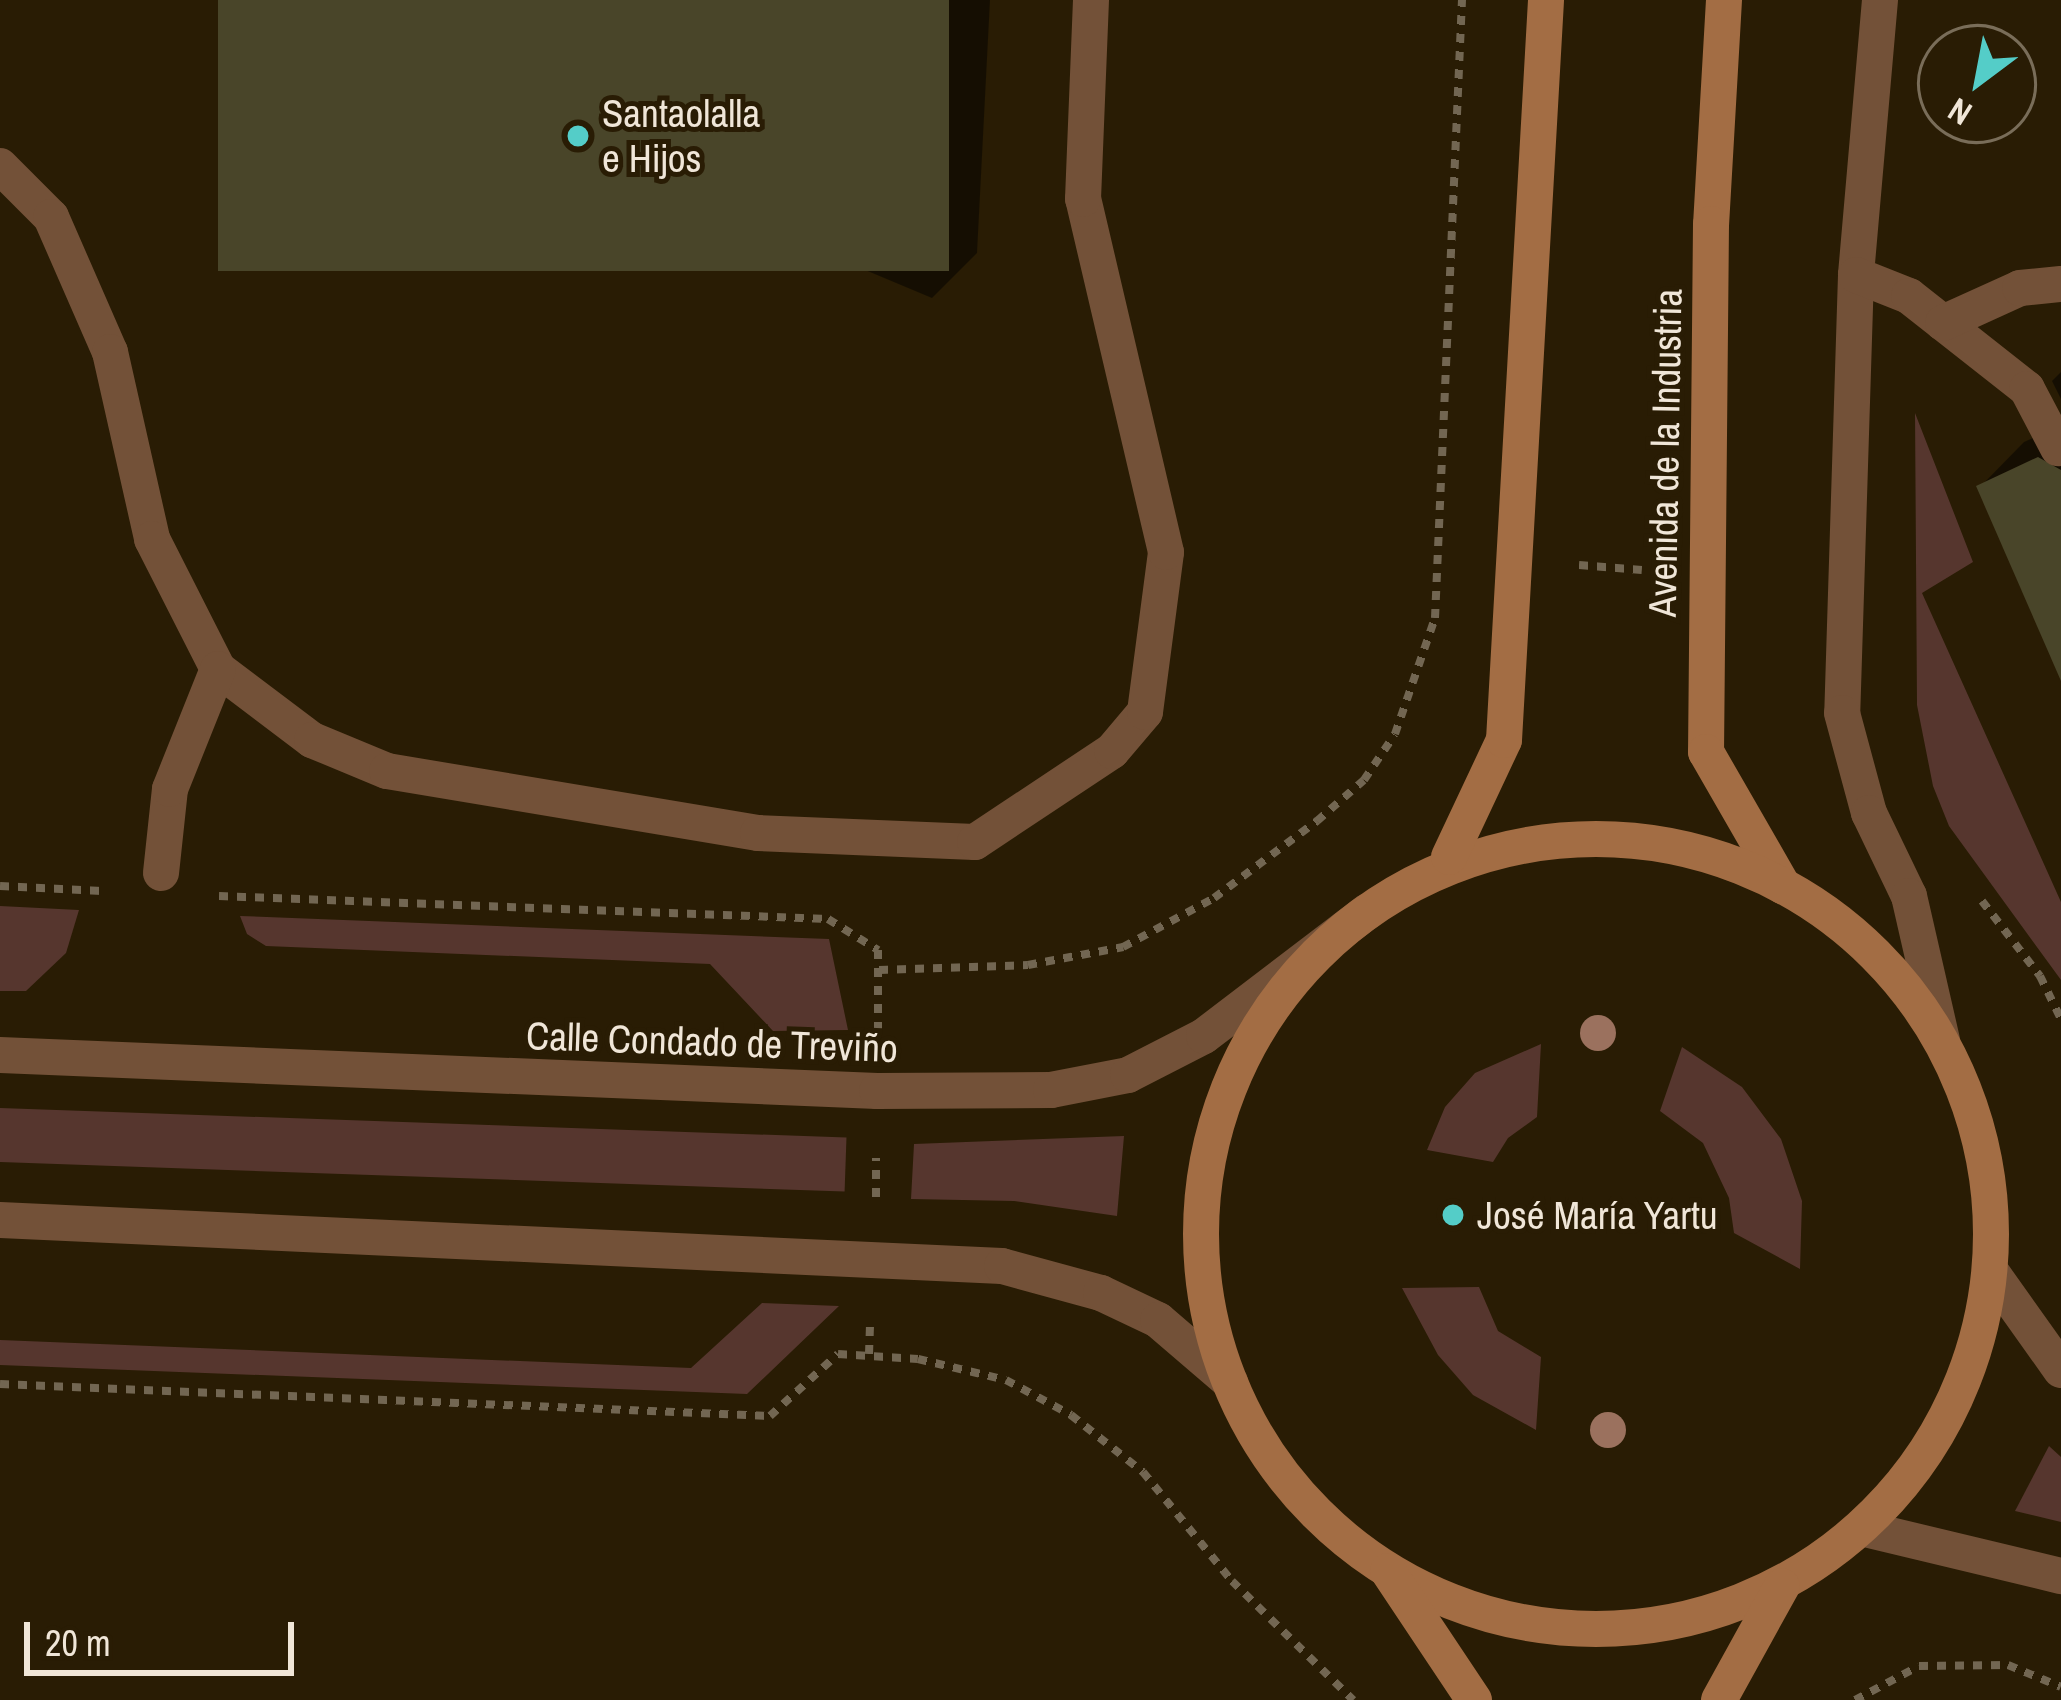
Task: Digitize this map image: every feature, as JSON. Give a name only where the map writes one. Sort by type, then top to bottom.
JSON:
[{"type":"main road","points":[[1449,857],[1504,740],[1546,0]]},
{"type":"main road","name":"Avenida de la Industria","points":[[1724,0],[1711,247],[1706,752],[1783,886]]},
{"type":"main road","points":[[1563,840],[1639,842],[1713,857],[1783,886],[1874,952],[1942,1040],[1971,1104],[1989,1172],[1992,1273],[1944,1430],[1865,1528],[1782,1586],[1652,1628],[1515,1622],[1388,1571],[1333,1529],[1266,1452],[1230,1382],[1210,1322],[1201,1244],[1206,1166],[1226,1092],[1262,1023],[1309,962],[1368,911],[1449,857],[1563,840]]},
{"type":"main road","points":[[1388,1571],[1474,1700]]},
{"type":"main road","points":[[1719,1700],[1782,1586]]},
{"type":"street","points":[[0,166],[52,217],[110,352],[152,539],[218,669],[312,740],[387,771],[758,833],[975,842],[1112,751],[1145,712],[1166,552],[1083,199],[1090,0]]},
{"type":"street","points":[[1880,0],[1856,275],[1842,713],[1869,813],[1909,896],[1942,1040]]},
{"type":"street","points":[[1856,275],[1909,296],[2026,389],[2058,448]]},
{"type":"street","points":[[1942,322],[2020,288],[2061,284]]},
{"type":"street","points":[[161,873],[170,789],[218,669]]},
{"type":"street","name":"Calle Condado de Treviño","points":[[0,1054],[878,1091],[1051,1090],[1128,1075],[1204,1036],[1368,911]]},
{"type":"street","points":[[0,1220],[1002,1266],[1101,1293],[1159,1320],[1230,1382]]},
{"type":"street","points":[[1992,1273],[2061,1370]]},
{"type":"street","points":[[1865,1528],[2061,1576]]},
{"type":"path","points":[[196,895],[828,919],[878,950],[878,970],[1076,960],[1124,947],[1214,898],[1364,780],[1395,734],[1429,649],[1440,550],[1462,0]]},
{"type":"path","points":[[0,886],[114,891]]},
{"type":"path","points":[[1969,886],[2031,963],[2061,1019]]},
{"type":"path","points":[[0,1384],[770,1416],[838,1354],[940,1364],[1006,1380],[1071,1415],[1143,1472],[1232,1581],[1353,1700]]},
{"type":"path","points":[[1855,1700],[1919,1666],[2008,1665],[2061,1687]]},
{"type":"shaded area","points":[[1915,413],[1973,562],[1922,593],[2061,902],[2061,980],[1949,826],[1933,786],[1917,705]]},
{"type":"shaded area","points":[[0,906],[79,910],[66,953],[26,991],[0,991]]},
{"type":"shaded area","points":[[240,916],[829,939],[848,1030],[773,1031],[710,964],[266,946],[247,934]]},
{"type":"shaded area","points":[[1541,1044],[1537,1117],[1508,1138],[1493,1162],[1427,1150],[1445,1107],[1475,1073]]},
{"type":"shaded area","points":[[1682,1047],[1742,1087],[1781,1139],[1802,1201],[1800,1269],[1734,1233],[1729,1198],[1703,1143],[1660,1111]]},
{"type":"shaded area","points":[[0,1108],[846,1138],[845,1192],[0,1162]]},
{"type":"shaded area","points":[[1124,1136],[1117,1216],[1014,1201],[911,1199],[914,1144]]},
{"type":"shaded area","points":[[1479,1287],[1498,1331],[1541,1357],[1536,1430],[1473,1395],[1438,1355],[1402,1288]]},
{"type":"shaded area","points":[[762,1303],[839,1306],[747,1394],[0,1365],[0,1340],[691,1368]]},
{"type":"shaded area","points":[[2049,1446],[2061,1457],[2061,1522],[2015,1511]]},
{"type":"building","name":"Santaolalla e Hijos","points":[[218,0],[949,0],[949,271],[218,271]]},
{"type":"building","points":[[2038,457],[2061,470],[2061,681],[1976,486]]},
{"type":"place","name":"Santaolalla e Hijos","points":[[578,136]]},
{"type":"place","name":"José María Yartu","points":[[1453,1215]]}]
